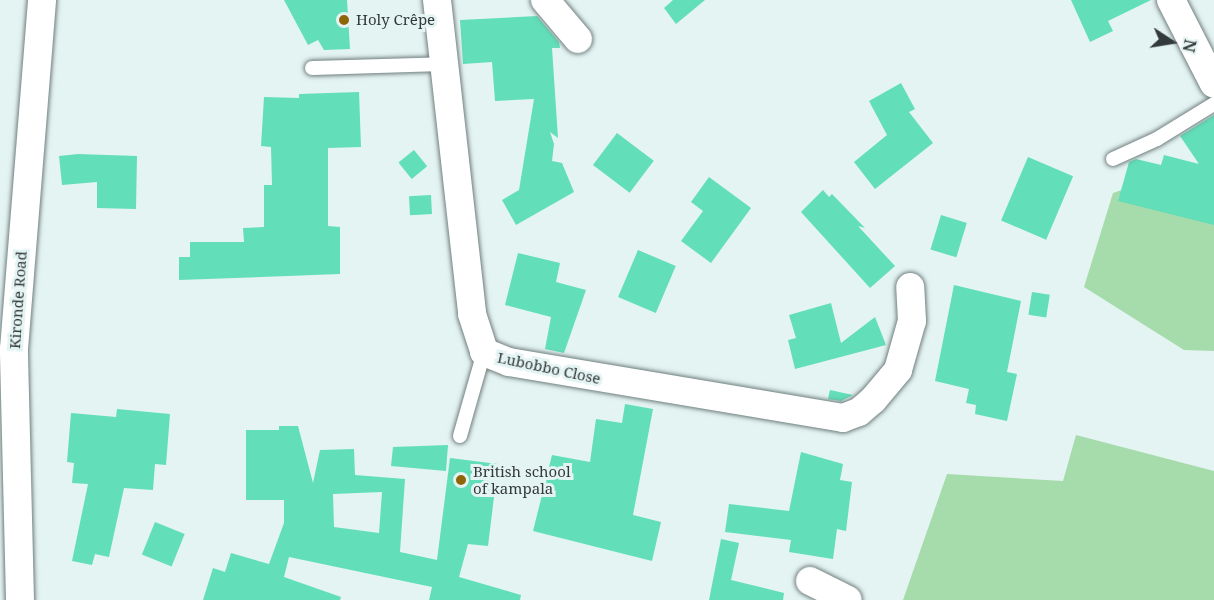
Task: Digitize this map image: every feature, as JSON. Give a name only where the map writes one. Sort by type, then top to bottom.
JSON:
[{"type":"street","name":"Kironde Road","points":[[20,600],[14,349],[42,0]]},
{"type":"street","name":"Lubobbo Close","points":[[437,0],[472,314],[484,352],[509,362],[817,416],[843,418],[859,412],[898,370],[905,354],[912,321],[910,287]]},
{"type":"street","points":[[545,0],[578,39]]},
{"type":"street","points":[[1171,0],[1214,84]]},
{"type":"street","points":[[810,581],[848,600]]},
{"type":"lane","points":[[312,68],[444,64]]},
{"type":"lane","points":[[1113,159],[1157,139],[1214,104]]},
{"type":"lane","points":[[460,436],[484,352]]},
{"type":"green space","points":[[1214,158],[1214,351],[1184,350],[1084,287],[1113,193]]},
{"type":"green space","points":[[1076,435],[1214,471],[1214,600],[903,600],[947,474],[1063,481]]},
{"type":"building","points":[[284,0],[347,0],[350,49],[324,50],[318,40],[308,45]]},
{"type":"building","points":[[673,0],[705,0],[676,24],[664,8]]},
{"type":"building","points":[[1071,0],[1151,0],[1108,21],[1113,31],[1090,42]]},
{"type":"building","points":[[537,16],[559,42],[560,48],[552,48],[558,138],[550,132],[554,144],[552,161],[562,163],[574,192],[516,225],[502,200],[519,190],[534,99],[495,101],[492,62],[463,64],[460,20]]},
{"type":"building","points":[[901,83],[915,109],[909,112],[933,143],[875,189],[854,162],[887,135],[869,101]]},
{"type":"building","points":[[359,92],[361,147],[328,148],[328,226],[340,227],[340,274],[179,280],[179,257],[190,257],[190,242],[244,242],[243,228],[264,227],[264,185],[272,185],[271,147],[261,146],[264,97],[299,98],[299,94]]},
{"type":"building","points":[[1214,115],[1214,225],[1118,201],[1129,162],[1136,159],[1161,165],[1164,155],[1199,164],[1180,136]]},
{"type":"building","points":[[617,133],[654,161],[630,193],[593,165]]},
{"type":"building","points":[[414,150],[427,166],[412,179],[398,163]]},
{"type":"building","points":[[78,154],[137,156],[136,209],[97,208],[97,182],[62,185],[59,156]]},
{"type":"building","points":[[1028,157],[1073,176],[1046,240],[1001,221]]},
{"type":"building","points":[[709,177],[751,208],[711,263],[681,241],[703,211],[691,202]]},
{"type":"building","points":[[823,190],[829,197],[832,194],[865,228],[858,226],[895,266],[870,288],[801,212]]},
{"type":"building","points":[[431,195],[432,214],[410,215],[409,196]]},
{"type":"building","points":[[941,215],[967,223],[956,257],[930,249]]},
{"type":"building","points":[[638,250],[676,266],[656,313],[618,297]]},
{"type":"building","points":[[518,253],[560,263],[556,282],[586,290],[564,353],[545,349],[551,317],[505,305]]},
{"type":"building","points":[[954,285],[1021,301],[1007,372],[1017,374],[1007,421],[975,414],[976,405],[966,403],[969,389],[935,381]]},
{"type":"building","points":[[1032,292],[1050,295],[1046,318],[1028,315]]},
{"type":"building","points":[[831,303],[841,343],[875,317],[886,345],[795,369],[788,340],[796,338],[789,315]]},
{"type":"building","points":[[830,390],[853,395],[841,401],[828,399]]},
{"type":"building","points":[[625,404],[653,409],[633,515],[661,522],[652,561],[533,531],[552,455],[590,462],[596,419],[622,423]]},
{"type":"building","points":[[117,409],[170,414],[166,465],[155,464],[153,490],[124,488],[109,557],[95,554],[92,565],[72,561],[88,484],[72,483],[74,463],[67,462],[71,413],[116,417]]},
{"type":"building","points":[[279,426],[298,426],[313,483],[320,450],[354,449],[355,475],[405,479],[400,552],[437,560],[450,458],[498,464],[488,546],[468,544],[459,577],[521,595],[520,600],[429,600],[432,587],[289,557],[284,577],[341,597],[340,600],[203,600],[213,568],[225,572],[231,553],[269,564],[284,523],[284,500],[246,500],[246,430],[279,430]],"holes":[[[382,492],[379,533],[334,527],[333,494]]]},
{"type":"building","points":[[448,445],[446,471],[391,466],[393,447]]},
{"type":"building","points":[[801,452],[843,464],[840,480],[852,482],[846,531],[837,529],[833,559],[789,552],[791,540],[725,532],[729,504],[789,511]]},
{"type":"building","points":[[155,522],[185,534],[172,566],[142,554]]},
{"type":"building","points":[[721,539],[739,543],[731,580],[784,593],[783,600],[709,600]]},
{"type":"place","name":"Holy Crêpe","points":[[344,20]]},
{"type":"place","name":"British school of kampala","points":[[461,480]]}]
